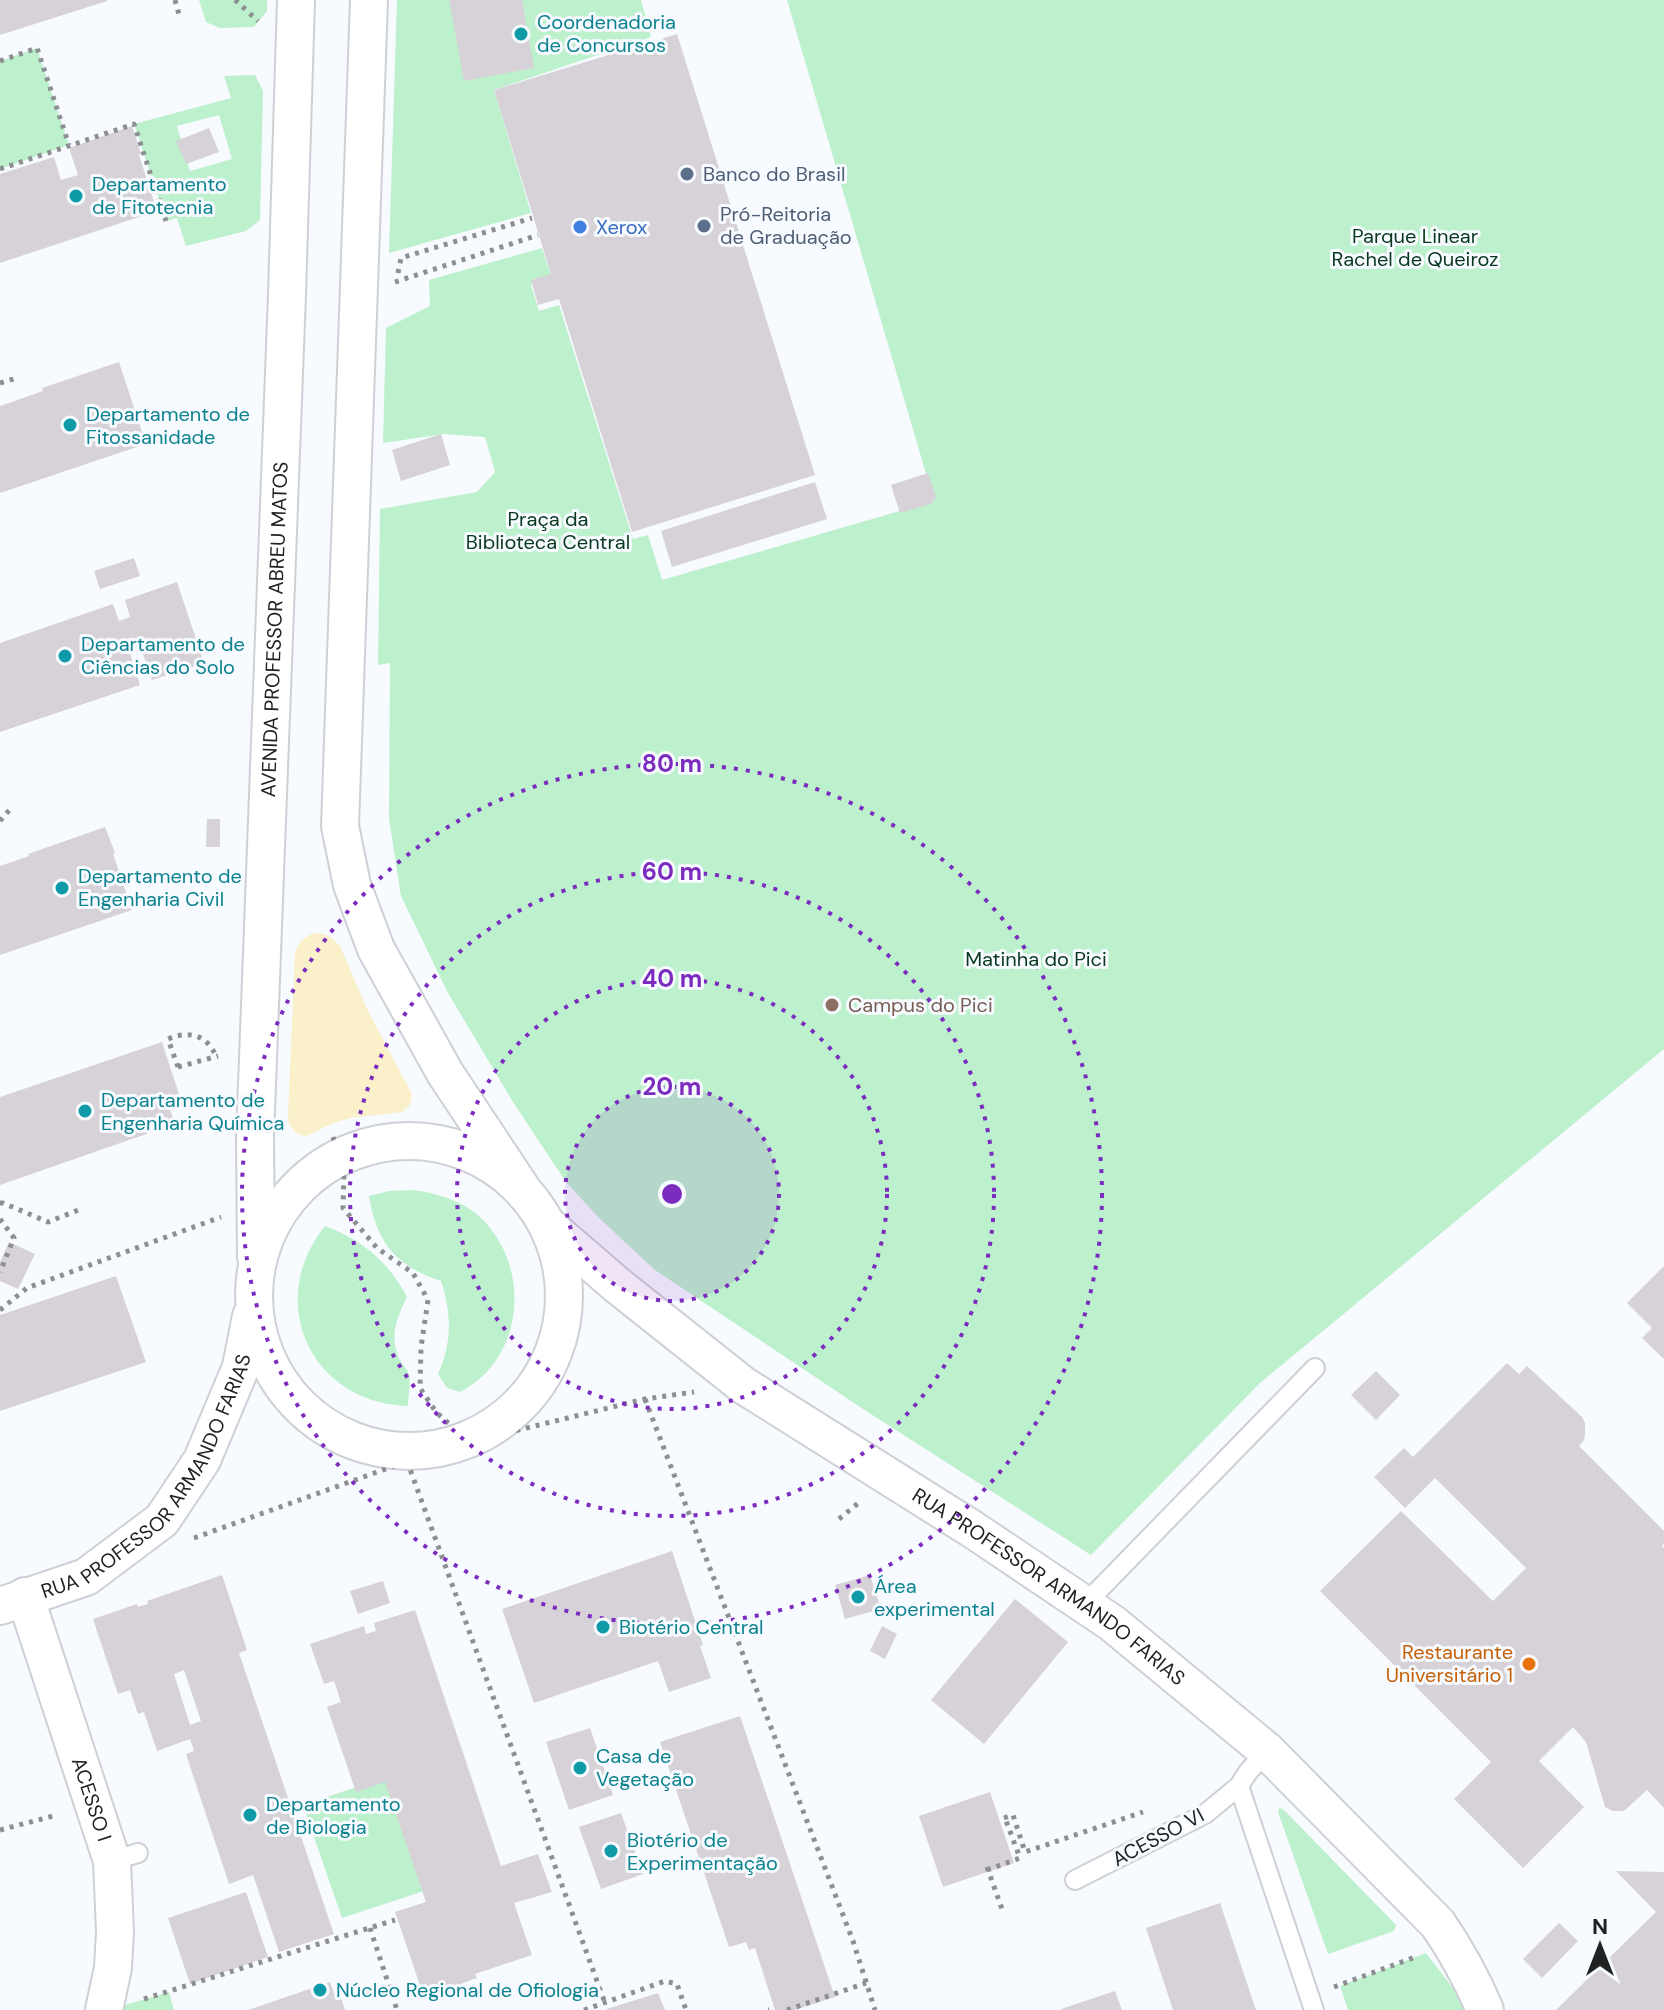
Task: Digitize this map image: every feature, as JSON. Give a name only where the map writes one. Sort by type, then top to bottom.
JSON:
[{"type":"street","name":"AVENIDA PROFESSOR ABREU MATOS","points":[[252,1310],[256,1257],[255,1137],[296,0]]},
{"type":"street","points":[[252,1310],[270,1368],[300,1408],[342,1437],[391,1451],[464,1442],[489,1430],[528,1397],[555,1354],[566,1304],[560,1253],[550,1227],[445,1073],[376,949],[352,885],[340,826],[369,0]]},
{"type":"street","points":[[256,1257],[272,1221],[305,1179],[336,1148],[350,1152],[401,1140],[454,1147],[501,1170],[522,1189]]},
{"type":"street","name":"RUA PROFESSOR ARMANDO FARIAS","points":[[550,1227],[617,1285],[743,1385],[1085,1604],[1267,1751],[1438,1924],[1463,1962],[1485,2010]]},
{"type":"street","name":"RUA PROFESSOR ARMANDO FARIAS","points":[[12,1601],[86,1577],[162,1520],[202,1460],[241,1367],[252,1310]]},
{"type":"street","name":"ACESSO I","points":[[12,1601],[125,1857],[113,1968],[118,2006]]},
{"type":"lane","points":[[1085,1604],[1315,1368]]},
{"type":"lane","name":"ACESSO VI","points":[[1075,1880],[1205,1814],[1239,1786],[1267,1751]]},
{"type":"lane","points":[[1239,1786],[1314,2010]]},
{"type":"path","points":[[175,0],[180,18]]},
{"type":"path","points":[[235,0],[258,21]]},
{"type":"path","points":[[0,61],[37,48],[69,145]]},
{"type":"path","points":[[0,169],[134,124],[166,221]]},
{"type":"path","points":[[401,258],[532,218]]},
{"type":"path","points":[[397,282],[538,235]]},
{"type":"path","points":[[0,383],[17,378]]},
{"type":"path","points":[[0,821],[11,808]]},
{"type":"path","points":[[216,1057],[208,1042],[201,1037],[178,1034],[168,1039],[177,1067],[216,1057],[231,1053]]},
{"type":"path","points":[[336,1148],[344,1174],[343,1208],[377,1248],[413,1273],[428,1300],[421,1347],[420,1388],[436,1412],[464,1442]]},
{"type":"path","points":[[0,1203],[48,1222],[81,1209]]},
{"type":"path","points":[[0,1310],[27,1288],[226,1215]]},
{"type":"path","points":[[0,1219],[14,1238],[0,1272]]},
{"type":"path","points":[[188,1540],[464,1442],[645,1399],[743,1385]]},
{"type":"path","points":[[645,1399],[853,1941],[875,2010]]},
{"type":"path","points":[[407,1461],[605,2003]]},
{"type":"path","points":[[839,1519],[869,1493]]},
{"type":"path","points":[[1002,1909],[987,1868],[1020,1858],[1004,1818],[1013,1815],[1025,1852],[1153,1808]]},
{"type":"path","points":[[0,1830],[57,1815]]},
{"type":"path","points":[[118,2006],[395,1920]]},
{"type":"path","points":[[370,1928],[397,2010]]},
{"type":"path","points":[[1340,1986],[1426,1953]]},
{"type":"path","points":[[584,2010],[665,1981],[677,1984],[686,2010]]},
{"type":"path","points":[[787,2010],[866,1983]]},
{"type":"green space","points":[[199,0],[267,0],[267,11],[254,27],[220,28],[206,22]]},
{"type":"green space","points":[[397,0],[641,0],[651,37],[494,90],[531,213],[389,253]]},
{"type":"green space","name":"Matinha do Pici","points":[[787,0],[1664,0],[1664,1049],[1260,1383],[1091,1555],[863,1409],[655,1270],[599,1218],[566,1182],[513,1102],[448,993],[401,896],[389,819],[390,663],[378,665],[380,509],[477,492],[495,472],[485,437],[444,434],[383,443],[386,328],[430,306],[429,280],[542,248],[552,278],[531,285],[539,311],[559,305],[633,539],[648,535],[662,580],[934,501]]},
{"type":"green space","points":[[37,48],[69,145],[0,169],[0,61]]},
{"type":"green space","points":[[255,75],[263,91],[260,220],[246,231],[186,246],[177,218],[166,221],[134,124],[231,98],[224,76]],"holes":[[[219,115],[232,159],[190,171],[177,126]]]},
{"type":"green space","points":[[412,1190],[448,1198],[480,1217],[497,1237],[508,1260],[514,1285],[514,1310],[509,1335],[498,1358],[482,1377],[460,1392],[447,1388],[438,1374],[446,1351],[449,1328],[441,1281],[412,1268],[391,1250],[372,1212],[369,1196]]},
{"type":"green space","points":[[325,1226],[373,1253],[400,1284],[407,1297],[394,1334],[396,1350],[410,1377],[408,1406],[374,1401],[346,1387],[323,1368],[307,1343],[299,1316],[299,1286],[307,1255]]},
{"type":"green space","points":[[386,1777],[424,1891],[342,1918],[303,1805]]},
{"type":"green space","points":[[1279,1808],[1396,1925],[1394,1931],[1328,1954]]},
{"type":"green space","points":[[1426,1953],[1459,1996],[1464,2010],[1348,2010],[1340,1986]]},
{"type":"green space","points":[[169,1992],[174,2010],[123,2010],[125,2005]]},
{"type":"sand","points":[[316,933],[329,936],[340,946],[367,1009],[412,1094],[410,1105],[402,1112],[350,1118],[307,1136],[294,1131],[288,1116],[295,952],[303,940]]},
{"type":"building","points":[[0,0],[107,0],[107,1],[0,35]]},
{"type":"building","points":[[449,0],[522,0],[534,68],[464,81]]},
{"type":"building","points":[[677,34],[815,475],[632,532],[559,299],[538,305],[531,280],[551,274],[494,90]]},
{"type":"building","name":"Departamento de Fitotecnia","points":[[132,126],[157,211],[0,263],[0,174],[54,157],[61,180],[78,175],[69,148]]},
{"type":"building","points":[[209,128],[219,152],[186,164],[176,141]]},
{"type":"building","name":"Departamento de Fitossanidade","points":[[119,362],[146,444],[0,493],[0,406]]},
{"type":"building","points":[[441,434],[450,465],[401,481],[392,450]]},
{"type":"building","points":[[928,473],[936,497],[931,504],[900,513],[891,485]]},
{"type":"building","points":[[815,482],[827,519],[672,567],[661,531]]},
{"type":"building","points":[[134,558],[140,576],[100,589],[94,571]]},
{"type":"building","name":"Departamento de Ciências do Solo","points":[[177,582],[204,663],[152,680],[140,646],[129,650],[140,685],[0,732],[0,643],[113,604],[119,621],[130,617],[125,600]]},
{"type":"building","points":[[207,819],[220,819],[220,847],[206,847]]},
{"type":"building","name":"Departamento de Engenharia Civil","points":[[105,827],[132,910],[0,955],[0,866]]},
{"type":"building","name":"Departamento de Engenharia Química","points":[[162,1042],[179,1094],[166,1098],[175,1124],[0,1185],[0,1097]]},
{"type":"building","points":[[9,1242],[35,1254],[18,1289],[0,1281],[0,1262]]},
{"type":"building","points":[[1664,1266],[1664,1359],[1642,1338],[1652,1328],[1627,1303]]},
{"type":"building","points":[[116,1276],[146,1362],[0,1411],[0,1315]]},
{"type":"building","name":"Restaurante Universitário 1","points":[[1507,1363],[1519,1374],[1527,1366],[1582,1417],[1585,1435],[1579,1446],[1664,1531],[1664,1808],[1647,1790],[1624,1811],[1605,1807],[1586,1742],[1573,1727],[1539,1761],[1584,1807],[1523,1868],[1454,1799],[1491,1762],[1320,1591],[1401,1511],[1493,1601],[1526,1568],[1435,1478],[1405,1508],[1374,1477],[1404,1448],[1413,1457]]},
{"type":"building","points":[[1376,1371],[1400,1395],[1376,1420],[1351,1395]]},
{"type":"building","name":"Biotério Central","points":[[672,1551],[711,1678],[669,1692],[658,1661],[534,1703],[502,1609]]},
{"type":"building","name":"Departamento de Biologia","points":[[222,1575],[247,1650],[239,1653],[334,1934],[279,1952],[253,1875],[229,1884],[186,1754],[194,1751],[190,1739],[157,1751],[144,1712],[138,1714],[130,1690],[118,1694],[93,1619],[137,1604],[138,1607],[148,1604],[147,1601]],"holes":[[[184,1670],[201,1721],[190,1725],[174,1674]]]},
{"type":"building","name":"Área experimental","points":[[870,1575],[881,1609],[845,1619],[835,1585]]},
{"type":"building","points":[[383,1581],[390,1603],[358,1614],[350,1591]]},
{"type":"building","points":[[1015,1599],[1068,1642],[984,1744],[931,1700]]},
{"type":"building","points":[[415,1610],[501,1866],[538,1854],[552,1892],[514,1903],[532,1955],[475,1974],[477,1978],[424,1997],[395,1912],[426,1902],[385,1782],[356,1792],[327,1707],[341,1702],[334,1681],[324,1684],[310,1644],[364,1626],[366,1634],[376,1631],[374,1623]]},
{"type":"building","points":[[882,1626],[897,1634],[885,1659],[870,1651]]},
{"type":"building","points":[[740,1716],[835,1997],[795,2010],[775,2010],[755,1948],[749,1950],[746,1942],[729,1947],[660,1742]]},
{"type":"building","name":"Casa de Vegetação","points":[[590,1728],[613,1795],[569,1810],[546,1742]]},
{"type":"building","points":[[990,1792],[1014,1863],[943,1887],[919,1816]]},
{"type":"building","name":"Biotério de Experimentação","points":[[621,1813],[643,1874],[601,1889],[579,1827]]},
{"type":"building","points":[[1616,1871],[1664,1872],[1664,2010],[1556,2010],[1656,1912]]},
{"type":"building","points":[[246,1892],[268,1957],[190,1984],[168,1918]]},
{"type":"building","points":[[1220,1903],[1256,2010],[1173,2010],[1146,1928]]},
{"type":"building","points":[[1559,1923],[1578,1941],[1542,1978],[1523,1959]]},
{"type":"building","name":"Núcleo Regional de Ofiologia","points":[[330,1982],[336,1999],[341,1998],[345,2010],[248,2010]]},
{"type":"building","points":[[1115,1991],[1122,2010],[1061,2009]]},
{"type":"building","points":[[658,1993],[665,2010],[607,2010],[607,2009]]},
{"type":"place","name":"Coordenadoria de Concursos","points":[[521,34]]},
{"type":"place","name":"Banco do Brasil","points":[[687,174]]},
{"type":"place","name":"Departamento de Fitotecnia","points":[[76,196]]},
{"type":"place","name":"Pró-Reitoria de Graduação","points":[[704,226]]},
{"type":"place","name":"Xerox","points":[[580,227]]},
{"type":"place","name":"Departamento de Fitossanidade","points":[[70,425]]},
{"type":"place","name":"Departamento de Ciências do Solo","points":[[65,656]]},
{"type":"place","name":"Departamento de Engenharia Civil","points":[[62,888]]},
{"type":"place","name":"Campus do Pici","points":[[832,1005]]},
{"type":"place","name":"Departamento de Engenharia Química","points":[[85,1111]]},
{"type":"place","name":"Área experimental","points":[[858,1597]]},
{"type":"place","name":"Biotério Central","points":[[603,1627]]},
{"type":"place","name":"Restaurante Universitário 1","points":[[1529,1664]]},
{"type":"place","name":"Casa de Vegetação","points":[[580,1768]]},
{"type":"place","name":"Departamento de Biologia","points":[[250,1815]]},
{"type":"place","name":"Biotério de Experimentação","points":[[611,1851]]},
{"type":"place","name":"Núcleo Regional de Ofiologia","points":[[320,1990]]},
{"type":"park label","name":"Parque Linear Rachel de Queiroz","points":[[1415,248]]},
{"type":"park label","name":"Praça da Biblioteca Central","points":[[548,530]]}]
